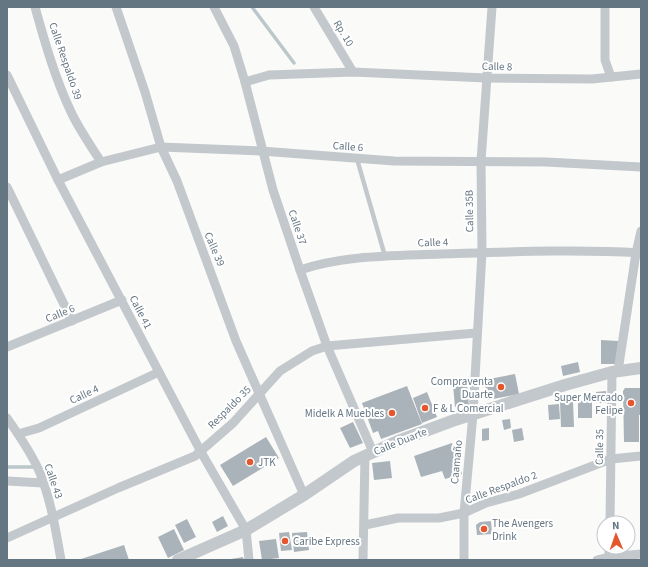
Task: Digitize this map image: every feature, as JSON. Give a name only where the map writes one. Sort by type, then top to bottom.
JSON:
[{"type":"street","name":"Calle Respaldo 39","points":[[35,7],[51,64],[62,92],[72,114],[101,162]]},
{"type":"street","name":"Calle 39","points":[[116,7],[145,92],[160,147],[177,181],[236,342],[260,393],[304,495]]},
{"type":"street","name":"Calle 37","points":[[214,7],[234,46],[245,82],[262,151],[300,270],[327,346],[369,453]]},
{"type":"street","name":"Rp. 10","points":[[314,7],[353,72]]},
{"type":"street","name":"Calle 35B","points":[[473,414],[476,333],[482,252],[481,161],[492,7]]},
{"type":"street","points":[[605,7],[606,60],[611,77]]},
{"type":"street","name":"Calle 8","points":[[245,82],[269,75],[353,72],[486,78],[592,79],[641,74]]},
{"type":"street","name":"Calle 41","points":[[7,75],[58,180],[201,452],[246,530],[249,560]]},
{"type":"street","name":"Calle 6","points":[[58,180],[101,162],[160,147],[262,151],[357,159],[481,161],[641,167]]},
{"type":"street","points":[[7,187],[72,321]]},
{"type":"street","name":"Calle 35","points":[[610,515],[615,372],[641,231]]},
{"type":"street","name":"Calle 4","points":[[300,270],[321,263],[385,256],[482,252],[638,253]]},
{"type":"street","name":"Calle 6","points":[[7,347],[122,300]]},
{"type":"street","name":"Respaldo 35","points":[[7,538],[201,452],[232,423],[280,372],[312,352],[327,346],[476,333]]},
{"type":"street","name":"Calle Duarte","points":[[178,560],[246,530],[369,453],[398,440],[473,414],[615,372],[641,368]]},
{"type":"street","name":"Calle 4","points":[[18,434],[39,428],[159,372]]},
{"type":"street","name":"Caamaño","points":[[464,560],[464,513],[473,414]]},
{"type":"street","name":"Calle 43","points":[[7,418],[40,472],[53,518],[61,560]]},
{"type":"street","points":[[363,560],[369,453]]},
{"type":"street","name":"Calle Respaldo 2","points":[[365,525],[398,518],[439,518],[464,513],[611,459],[641,456]]},
{"type":"street","points":[[7,481],[43,484]]},
{"type":"street","points":[[597,560],[641,554]]},
{"type":"lane","points":[[357,159],[385,256]]},
{"type":"building","points":[[601,340],[618,341],[617,364],[601,364]]},
{"type":"building","points":[[578,362],[580,372],[563,376],[561,366]]},
{"type":"building","name":"Compraventa Duarte","points":[[515,374],[519,394],[488,400],[484,380]]},
{"type":"building","points":[[467,384],[469,406],[455,407],[453,385]]},
{"type":"building","name":"Midelk A Muebles","points":[[407,386],[422,424],[381,439],[378,431],[373,433],[362,403]]},
{"type":"building","name":"Super Mercado Felipe","points":[[625,388],[641,388],[639,442],[624,442],[623,391]]},
{"type":"building","points":[[606,391],[606,403],[596,403],[596,392]]},
{"type":"building","name":"F & L Comercial","points":[[427,392],[437,417],[422,423],[413,398]]},
{"type":"building","points":[[573,401],[574,427],[561,427],[560,402]]},
{"type":"building","points":[[578,401],[592,401],[592,418],[578,418]]},
{"type":"building","points":[[559,404],[560,419],[549,420],[548,405]]},
{"type":"building","points":[[510,419],[511,428],[504,430],[502,420]]},
{"type":"building","points":[[353,422],[363,443],[350,448],[340,428]]},
{"type":"building","points":[[489,428],[489,440],[482,441],[482,429]]},
{"type":"building","points":[[522,428],[524,440],[514,442],[512,430]]},
{"type":"building","name":"JTK","points":[[266,437],[279,458],[233,486],[220,465]]},
{"type":"building","points":[[452,443],[462,474],[445,479],[442,471],[421,477],[414,456]]},
{"type":"building","points":[[390,461],[392,478],[374,480],[372,463]]},
{"type":"building","points":[[223,516],[228,526],[217,532],[212,522]]},
{"type":"building","points":[[187,519],[196,537],[184,543],[175,525]]},
{"type":"building","name":"The Avengers Drink","points":[[491,521],[492,534],[477,535],[476,525],[480,522]]},
{"type":"building","points":[[174,529],[184,550],[168,558],[158,537]]},
{"type":"building","name":"Caribe Express","points":[[289,532],[292,550],[281,551],[279,533]]},
{"type":"building","points":[[307,532],[309,550],[294,552],[292,533]]},
{"type":"building","points":[[276,539],[279,558],[262,560],[259,541]]},
{"type":"building","points":[[124,545],[129,560],[78,560]]},
{"type":"building","points":[[243,557],[244,560],[231,560],[231,559]]},
{"type":"waterway","points":[[252,7],[294,63]]},
{"type":"waterway","points":[[7,467],[36,467]]},
{"type":"place","name":"Compraventa Duarte","points":[[501,387]]},
{"type":"place","name":"Super Mercado Felipe","points":[[631,403]]},
{"type":"place","name":"F & L Comercial","points":[[425,408]]},
{"type":"place","name":"Midelk A Muebles","points":[[392,413]]},
{"type":"place","name":"JTK","points":[[250,462]]},
{"type":"place","name":"The Avengers Drink","points":[[484,529]]},
{"type":"place","name":"Caribe Express","points":[[285,541]]}]
